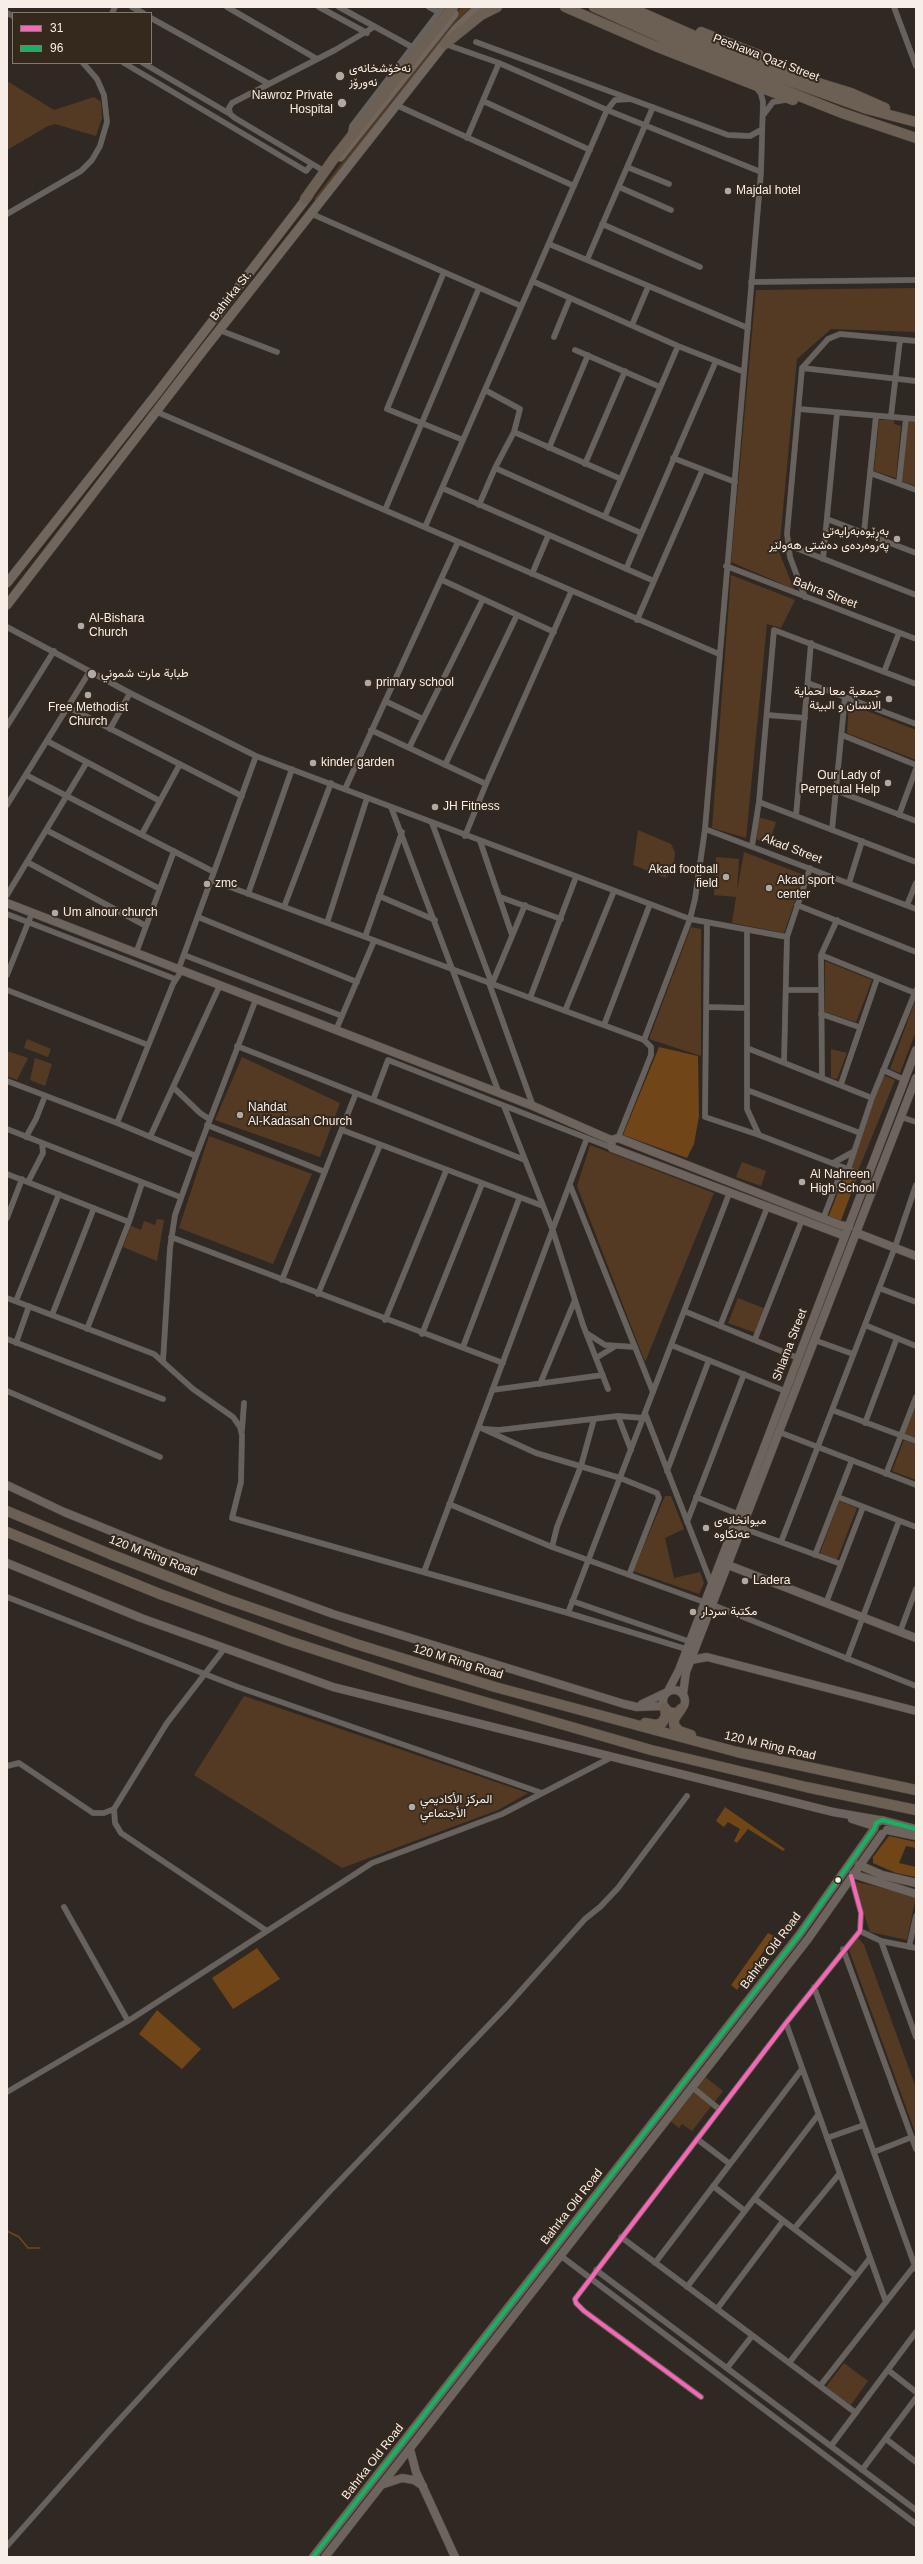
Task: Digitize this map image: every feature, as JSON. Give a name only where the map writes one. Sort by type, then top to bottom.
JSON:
[{"type":"highway","points":[[305,199],[324,171],[440,17],[453,7]]},
{"type":"highway","points":[[445,44],[481,15],[497,7]]},
{"type":"highway","points":[[560,7],[584,15]]},
{"type":"highway","name":"Peshawa Qazi Street","points":[[594,7],[658,38],[842,113],[916,138]]},
{"type":"highway","name":"Peshawa Qazi Street","points":[[611,7],[734,61],[867,109],[916,122]]},
{"type":"highway","name":"Peshawa Qazi Street","points":[[630,7],[722,48],[802,78],[836,88],[916,122]]},
{"type":"highway","points":[[644,7],[800,71],[836,88]]},
{"type":"highway","name":"Peshawa Qazi Street","points":[[568,8],[753,86],[794,100],[842,113]]},
{"type":"highway","name":"120 M Ring Road","points":[[7,1511],[182,1582],[349,1642],[495,1688],[616,1722],[724,1748],[916,1790]]},
{"type":"highway","points":[[7,1532],[160,1594],[282,1639],[412,1682],[651,1750],[806,1787],[916,1810]]},
{"type":"highway","points":[[616,1722],[637,1721],[658,1725],[666,1718],[664,1707]]},
{"type":"highway","points":[[681,1709],[674,1719],[677,1729],[724,1748]]},
{"type":"main road","name":"Bahirka St.","points":[[7,583],[158,392],[305,199],[388,99],[457,7]]},
{"type":"main road","name":"Bahirka St.","points":[[7,605],[219,330],[312,214],[396,105],[464,19],[479,7]]},
{"type":"street","points":[[132,7],[141,12]]},
{"type":"street","points":[[227,7],[317,59]]},
{"type":"street","points":[[319,7],[367,32]]},
{"type":"street","points":[[339,7],[412,46]]},
{"type":"street","points":[[429,7],[440,17]]},
{"type":"street","points":[[351,136],[352,126],[412,46],[440,17],[443,7]]},
{"type":"street","points":[[894,7],[916,66]]},
{"type":"street","points":[[152,19],[269,84]]},
{"type":"street","points":[[230,114],[229,108],[232,103],[317,59],[374,27]]},
{"type":"street","points":[[476,42],[728,135],[750,136],[761,130]]},
{"type":"street","points":[[445,44],[498,63],[644,126],[761,172]]},
{"type":"street","points":[[467,138],[498,63]]},
{"type":"street","points":[[7,214],[81,170],[92,160],[100,146],[107,122],[104,95],[97,79],[84,64]]},
{"type":"street","points":[[126,64],[306,171],[312,164]]},
{"type":"street","points":[[146,64],[324,171]]},
{"type":"street","points":[[644,1040],[690,919],[695,899],[705,829],[718,654],[735,482],[761,172],[763,97],[753,86]]},
{"type":"street","points":[[425,527],[607,110],[615,100],[630,99]]},
{"type":"street","points":[[761,130],[764,114],[770,104],[776,100],[794,100]]},
{"type":"street","points":[[483,101],[590,150]]},
{"type":"street","points":[[396,105],[574,186]]},
{"type":"street","points":[[587,260],[653,107]]},
{"type":"street","points":[[627,167],[669,184]]},
{"type":"street","points":[[619,186],[671,210]]},
{"type":"street","points":[[312,214],[521,306]]},
{"type":"street","points":[[602,224],[700,267]]},
{"type":"street","points":[[549,244],[748,328]]},
{"type":"street","points":[[444,272],[387,409],[463,440]]},
{"type":"street","points":[[751,282],[916,280]]},
{"type":"street","points":[[532,281],[678,346],[744,372]]},
{"type":"street","points":[[632,325],[648,287]]},
{"type":"street","points":[[385,510],[479,288]]},
{"type":"street","points":[[554,337],[570,298]]},
{"type":"street","points":[[219,330],[277,352]]},
{"type":"street","points":[[805,597],[788,545],[787,534],[802,368],[828,339],[840,334],[916,341]]},
{"type":"street","points":[[891,416],[900,340]]},
{"type":"street","points":[[605,516],[678,346]]},
{"type":"street","points":[[575,350],[660,387]]},
{"type":"street","points":[[549,448],[588,356]]},
{"type":"street","points":[[626,569],[716,361]]},
{"type":"street","points":[[802,368],[916,382]]},
{"type":"street","points":[[585,464],[625,371]]},
{"type":"street","points":[[479,505],[495,468],[514,432],[520,409],[485,390]]},
{"type":"street","points":[[799,409],[916,419]]},
{"type":"street","points":[[157,412],[718,654]]},
{"type":"street","points":[[823,559],[837,413]]},
{"type":"street","points":[[864,532],[876,416]]},
{"type":"street","points":[[899,484],[906,418]]},
{"type":"street","points":[[514,432],[621,479]]},
{"type":"street","points":[[673,458],[702,471],[735,482]]},
{"type":"street","points":[[495,468],[641,533]]},
{"type":"street","points":[[637,620],[702,471]]},
{"type":"street","points":[[870,473],[916,490]]},
{"type":"street","points":[[442,488],[548,536],[654,581]]},
{"type":"street","points":[[827,519],[916,552]]},
{"type":"street","points":[[532,574],[548,536]]},
{"type":"street","points":[[345,789],[371,730],[442,580],[458,542]]},
{"type":"street","points":[[788,545],[916,595]]},
{"type":"street","name":"Bahra Street","points":[[726,566],[916,639]]},
{"type":"street","points":[[442,580],[554,632]]},
{"type":"street","points":[[465,836],[486,784],[572,592]]},
{"type":"street","points":[[409,748],[482,599]]},
{"type":"street","points":[[445,765],[517,615]]},
{"type":"street","points":[[7,627],[130,693],[256,756],[331,783],[465,836],[690,919],[786,937]]},
{"type":"street","points":[[752,846],[759,802],[774,630],[916,684]]},
{"type":"street","points":[[884,672],[899,632]]},
{"type":"street","points":[[796,816],[811,643]]},
{"type":"street","points":[[7,726],[54,651]]},
{"type":"street","points":[[7,805],[9,798],[26,775],[90,671]]},
{"type":"street","points":[[808,683],[916,724]]},
{"type":"street","points":[[110,729],[130,693]]},
{"type":"street","points":[[832,830],[842,736],[844,697]]},
{"type":"street","points":[[386,701],[423,719]]},
{"type":"street","points":[[68,707],[242,796]]},
{"type":"street","points":[[767,715],[804,718]]},
{"type":"street","points":[[371,730],[486,784]]},
{"type":"street","points":[[842,736],[916,764]]},
{"type":"street","points":[[47,741],[160,801]]},
{"type":"street","points":[[117,1123],[180,969],[256,756]]},
{"type":"street","points":[[7,895],[87,762]]},
{"type":"street","points":[[142,834],[180,764]]},
{"type":"street","points":[[248,894],[292,769]]},
{"type":"street","points":[[899,815],[916,769]]},
{"type":"street","points":[[26,775],[214,872]]},
{"type":"street","points":[[284,907],[331,783]]},
{"type":"street","points":[[837,791],[916,821]]},
{"type":"street","points":[[327,923],[367,798]]},
{"type":"street","points":[[759,802],[916,862]]},
{"type":"street","points":[[391,807],[402,832],[499,1093]]},
{"type":"street","points":[[432,823],[533,1106]]},
{"type":"street","name":"Akad Street","points":[[705,829],[916,909]]},
{"type":"street","points":[[46,830],[160,889]]},
{"type":"street","points":[[365,937],[402,832]]},
{"type":"street","points":[[480,841],[512,935]]},
{"type":"street","points":[[849,883],[862,841]]},
{"type":"street","points":[[136,953],[174,851]]},
{"type":"street","points":[[27,862],[146,926]]},
{"type":"street","points":[[784,1062],[786,937],[810,868]]},
{"type":"street","points":[[530,998],[576,877]]},
{"type":"street","points":[[211,880],[644,1040],[651,1047],[652,1055],[614,1142]]},
{"type":"street","points":[[907,905],[916,883]]},
{"type":"street","points":[[565,1011],[614,891]]},
{"type":"street","points":[[379,896],[435,920]]},
{"type":"street","points":[[500,897],[561,919]]},
{"type":"street","points":[[7,903],[533,1106],[729,1194],[845,1236]]},
{"type":"street","points":[[604,1025],[650,904]]},
{"type":"street","points":[[490,984],[525,905]]},
{"type":"street","points":[[797,905],[916,952]]},
{"type":"street","points":[[7,975],[10,960],[32,913]]},
{"type":"street","points":[[7,914],[175,980]]},
{"type":"street","points":[[198,917],[357,982]]},
{"type":"street","points":[[822,1077],[821,955],[837,920]]},
{"type":"street","points":[[707,922],[705,1117],[759,1135],[868,1177]]},
{"type":"street","points":[[748,930],[747,1109],[759,1135]]},
{"type":"street","points":[[336,1030],[374,941]]},
{"type":"street","points":[[184,955],[342,1016]]},
{"type":"street","points":[[821,955],[877,979],[916,991],[872,1098],[853,1152],[823,1219]]},
{"type":"street","points":[[841,1084],[877,979]]},
{"type":"street","points":[[150,1137],[220,985]]},
{"type":"street","points":[[7,990],[148,1045]]},
{"type":"street","points":[[786,990],[821,990]]},
{"type":"street","points":[[164,1360],[171,1237],[180,1197],[256,999]]},
{"type":"street","points":[[706,1007],[747,1008]]},
{"type":"street","points":[[821,1014],[859,1028]]},
{"type":"street","points":[[237,1046],[525,1160]]},
{"type":"street","points":[[747,1048],[841,1084],[872,1098]]},
{"type":"street","name":"Shlama Street","points":[[666,1692],[679,1670],[687,1645],[916,1050]]},
{"type":"street","points":[[373,1100],[388,1060],[587,1138],[614,1142],[823,1219],[849,1227]]},
{"type":"street","points":[[883,1070],[905,1080]]},
{"type":"street","name":"Shlama Street","points":[[682,1694],[685,1677],[697,1644],[916,1080]]},
{"type":"street","points":[[7,1081],[117,1123],[196,1156]]},
{"type":"street","points":[[173,1087],[200,1113],[210,1119]]},
{"type":"street","points":[[747,1090],[860,1133]]},
{"type":"street","points":[[282,1280],[356,1094]]},
{"type":"street","points":[[26,1137],[36,1119],[45,1096]]},
{"type":"street","points":[[504,1106],[553,1231],[586,1333],[608,1389]]},
{"type":"street","points":[[901,1117],[916,1122]]},
{"type":"street","points":[[207,1125],[325,1172]]},
{"type":"street","points":[[7,1129],[180,1197]]},
{"type":"street","points":[[342,1130],[520,1199],[543,1206]]},
{"type":"street","points":[[424,1572],[587,1138]]},
{"type":"street","points":[[28,1182],[43,1153],[42,1143]]},
{"type":"street","points":[[318,1294],[380,1145]]},
{"type":"street","points":[[833,1163],[853,1152]]},
{"type":"street","points":[[384,1320],[446,1171]]},
{"type":"street","points":[[7,1174],[129,1222]]},
{"type":"street","points":[[7,1218],[22,1179]]},
{"type":"street","points":[[87,1328],[129,1222],[142,1183]]},
{"type":"street","points":[[422,1334],[482,1184]]},
{"type":"street","points":[[570,1185],[653,1392]]},
{"type":"street","points":[[781,1542],[895,1247],[916,1185]]},
{"type":"street","points":[[16,1301],[59,1194]]},
{"type":"street","points":[[568,1613],[729,1194]]},
{"type":"street","points":[[463,1347],[520,1199]]},
{"type":"street","points":[[52,1315],[94,1208]]},
{"type":"street","points":[[720,1326],[767,1208]]},
{"type":"street","points":[[755,1339],[802,1220]]},
{"type":"street","points":[[836,1234],[840,1225]]},
{"type":"street","points":[[857,1232],[916,1256]]},
{"type":"street","points":[[171,1237],[384,1320],[463,1347],[503,1364]]},
{"type":"street","points":[[879,1288],[916,1302]]},
{"type":"street","points":[[7,1298],[148,1351],[164,1360],[193,1388],[233,1417],[241,1432]]},
{"type":"street","points":[[540,1384],[575,1300]]},
{"type":"street","points":[[16,1343],[29,1306]]},
{"type":"street","points":[[684,1311],[798,1358]]},
{"type":"street","points":[[865,1325],[916,1346]]},
{"type":"street","points":[[586,1333],[601,1344],[614,1347],[635,1346]]},
{"type":"street","points":[[865,1423],[897,1338]]},
{"type":"street","points":[[7,1339],[163,1399]]},
{"type":"street","points":[[814,1340],[853,1354]]},
{"type":"street","points":[[671,1345],[785,1391]]},
{"type":"street","points":[[596,1358],[614,1347]]},
{"type":"street","points":[[667,1471],[709,1360]]},
{"type":"street","points":[[687,1522],[744,1374]]},
{"type":"street","points":[[492,1390],[603,1375]]},
{"type":"street","points":[[7,1391],[160,1458]]},
{"type":"street","points":[[886,1474],[916,1397]]},
{"type":"street","points":[[244,1403],[241,1432],[241,1482],[232,1518],[687,1645]]},
{"type":"street","points":[[832,1410],[916,1441]]},
{"type":"street","points":[[479,1427],[499,1430],[618,1416],[644,1416]]},
{"type":"street","points":[[618,1416],[631,1450]]},
{"type":"street","points":[[644,1416],[711,1583]]},
{"type":"street","points":[[552,1547],[557,1527],[581,1466],[594,1419]]},
{"type":"street","points":[[774,1420],[776,1425],[782,1423]]},
{"type":"street","points":[[479,1427],[512,1444],[620,1478],[656,1492],[659,1496],[629,1575]]},
{"type":"street","points":[[779,1432],[916,1485]]},
{"type":"street","points":[[767,1438],[772,1436],[776,1441]]},
{"type":"street","points":[[815,1555],[852,1460]]},
{"type":"street","points":[[7,1485],[94,1524],[259,1588],[415,1641],[610,1699],[637,1707],[664,1707],[674,1712],[681,1709],[684,1704],[682,1694],[677,1690],[666,1692],[651,1701],[639,1704],[610,1699]]},
{"type":"street","points":[[696,1497],[738,1514]]},
{"type":"street","points":[[838,1497],[916,1527]]},
{"type":"street","points":[[449,1504],[552,1547],[704,1602]]},
{"type":"street","points":[[826,1603],[863,1507]]},
{"type":"street","points":[[847,1659],[899,1521]]},
{"type":"street","points":[[742,1528],[841,1564]]},
{"type":"street","points":[[7,1562],[224,1649],[333,1687],[833,1812],[880,1827],[916,1836]]},
{"type":"street","points":[[728,1565],[916,1638]]},
{"type":"street","points":[[900,1632],[915,1592]]},
{"type":"street","points":[[7,1597],[203,1674],[374,1736],[542,1793]]},
{"type":"street","points":[[572,1601],[687,1645]]},
{"type":"street","points":[[713,1605],[916,1686]]},
{"type":"street","points":[[697,1644],[704,1652],[741,1666]]},
{"type":"street","points":[[224,1649],[203,1674],[167,1724],[114,1809],[115,1823],[121,1832],[267,1931]]},
{"type":"street","points":[[691,1660],[703,1656],[916,1711]]},
{"type":"street","points":[[664,1707],[662,1699],[666,1692]]},
{"type":"street","points":[[7,2092],[128,2021],[372,1864],[502,1814],[613,1756]]},
{"type":"street","points":[[7,1766],[19,1763],[93,1813],[104,1813],[114,1809]]},
{"type":"street","points":[[7,2546],[109,2431],[329,2192],[488,2027],[585,1919],[600,1907],[618,1888],[687,1796]]},
{"type":"street","points":[[880,1827],[916,1829]]},
{"type":"street","points":[[313,2557],[800,1935],[880,1827]]},
{"type":"street","name":"Bahrka Old Road","points":[[325,2557],[808,1939],[859,1865],[880,1827]]},
{"type":"street","points":[[859,1865],[876,1872],[916,1883]]},
{"type":"street","points":[[872,1882],[876,1872]]},
{"type":"street","points":[[852,1875],[916,1894]]},
{"type":"street","points":[[701,2397],[579,2307],[575,2299],[590,2277],[719,2109],[843,1949],[860,1930],[861,1913],[852,1875]]},
{"type":"street","points":[[64,1907],[128,2021]]},
{"type":"street","points":[[909,1947],[916,1916]]},
{"type":"street","points":[[860,1930],[881,1941],[916,1948]]},
{"type":"street","points":[[881,1941],[916,2037]]},
{"type":"street","points":[[843,1949],[916,2149]]},
{"type":"street","points":[[814,1987],[915,2267],[820,2386]]},
{"type":"street","points":[[786,2023],[886,2302]]},
{"type":"street","points":[[655,2263],[802,2069]]},
{"type":"street","points":[[692,2088],[719,2109]]},
{"type":"street","points":[[687,2287],[818,2115]]},
{"type":"street","points":[[827,2138],[864,2125]]},
{"type":"street","points":[[874,2152],[912,2137]]},
{"type":"street","points":[[697,2139],[730,2164]]},
{"type":"street","points":[[794,2229],[840,2173]]},
{"type":"street","points":[[713,2186],[745,2211]]},
{"type":"street","points":[[755,2198],[856,2276]]},
{"type":"street","points":[[717,2309],[783,2221]]},
{"type":"street","points":[[621,2237],[856,2413]]},
{"type":"street","points":[[561,2256],[916,2524]]},
{"type":"street","points":[[789,2363],[870,2258]]},
{"type":"street","points":[[596,2270],[916,2510]]},
{"type":"street","points":[[831,2446],[916,2332]]},
{"type":"street","points":[[727,2368],[752,2336]]},
{"type":"street","points":[[888,2370],[916,2392]]},
{"type":"street","points":[[862,2470],[916,2398]]},
{"type":"street","points":[[886,2439],[916,2462]]},
{"type":"street","points":[[410,2449],[415,2468],[455,2557]]},
{"type":"street","points":[[381,2486],[390,2480],[402,2478],[414,2480],[424,2487]]},
{"type":"shaded area","points":[[461,7],[472,7],[458,20],[317,201],[314,199]]},
{"type":"shaded area","points":[[7,81],[54,110],[94,97],[101,102],[102,118],[96,136],[55,124],[48,126],[7,150]]},
{"type":"shaded area","points":[[916,288],[916,332],[831,329],[797,359],[779,552],[794,589],[731,562],[756,290]]},
{"type":"shaded area","points":[[879,420],[894,420],[894,424],[901,426],[896,478],[874,471]]},
{"type":"shaded area","points":[[905,420],[916,421],[916,486],[898,480]]},
{"type":"shaded area","points":[[731,575],[795,600],[781,628],[767,624],[746,838],[712,828]]},
{"type":"shaded area","points":[[849,704],[916,730],[916,760],[847,733]]},
{"type":"shaded area","points":[[758,817],[776,822],[769,844],[756,839]]},
{"type":"shaded area","points":[[638,830],[671,844],[675,852],[674,865],[667,870],[666,878],[633,865]]},
{"type":"shaded area","name":"Akad sport center","points":[[744,852],[804,875],[784,933],[732,923],[736,897],[714,895],[716,857],[739,859],[737,891]]},
{"type":"shaded area","points":[[691,927],[701,929],[701,1056],[649,1039]]},
{"type":"shaded area","points":[[825,961],[872,980],[856,1022],[825,1012]]},
{"type":"shaded area","points":[[916,999],[916,1031],[900,1073],[890,1069]]},
{"type":"shaded area","points":[[27,1039],[51,1049],[48,1057],[24,1048]]},
{"type":"shaded area","points":[[659,1047],[698,1056],[699,1116],[694,1144],[687,1158],[623,1135]]},
{"type":"shaded area","points":[[831,1049],[847,1053],[837,1079],[831,1078]]},
{"type":"shaded area","points":[[7,1051],[28,1058],[17,1080],[7,1076]]},
{"type":"shaded area","points":[[242,1057],[340,1103],[320,1157],[215,1120]]},
{"type":"shaded area","points":[[35,1058],[52,1064],[45,1086],[30,1080]]},
{"type":"shaded area","points":[[883,1075],[895,1080],[858,1171],[850,1168]]},
{"type":"shaded area","points":[[209,1136],[312,1174],[273,1264],[179,1228]]},
{"type":"shaded area","points":[[590,1145],[714,1193],[645,1362],[577,1186]]},
{"type":"shaded area","points":[[742,1162],[766,1171],[761,1186],[736,1177]]},
{"type":"shaded area","points":[[845,1174],[857,1178],[840,1223],[828,1218]]},
{"type":"shaded area","points":[[157,1219],[164,1220],[157,1261],[123,1247],[131,1226],[141,1230],[144,1221],[155,1225]]},
{"type":"shaded area","points":[[738,1298],[766,1309],[756,1333],[728,1323]]},
{"type":"shaded area","points":[[916,1405],[916,1439],[903,1434]]},
{"type":"shaded area","points":[[904,1440],[916,1444],[916,1480],[892,1471]]},
{"type":"shaded area","points":[[665,1496],[671,1496],[684,1529],[665,1538],[674,1578],[700,1572],[704,1583],[699,1594],[633,1571]]},
{"type":"shaded area","points":[[839,1501],[857,1508],[837,1560],[820,1553]]},
{"type":"shaded area","points":[[244,1696],[528,1793],[498,1810],[342,1868],[194,1775]]},
{"type":"shaded area","points":[[725,1807],[785,1849],[783,1851],[748,1829],[737,1843],[734,1841],[740,1829],[728,1822],[724,1827],[716,1821]]},
{"type":"shaded area","points":[[889,1836],[916,1842],[916,1848],[906,1846],[899,1863],[916,1867],[916,1877],[896,1873],[873,1863],[873,1857]]},
{"type":"shaded area","points":[[853,1881],[916,1896],[907,1940],[870,1932]]},
{"type":"shaded area","points":[[768,1933],[774,1936],[737,1990],[731,1985]]},
{"type":"shaded area","points":[[855,1939],[859,1939],[864,1945],[916,2088],[916,2135],[848,1947]]},
{"type":"shaded area","points":[[257,1948],[280,1979],[233,2009],[212,1978]]},
{"type":"shaded area","points":[[157,2010],[201,2049],[182,2069],[139,2034]]},
{"type":"shaded area","points":[[704,2076],[723,2091],[692,2131],[682,2124],[679,2128],[670,2121]]},
{"type":"shaded area","points":[[844,2363],[868,2381],[850,2406],[825,2388]]},
{"type":"waterway","points":[[7,2231],[19,2237],[28,2248],[40,2248]]},
{"type":"transit line","name":"96","points":[[313,2557],[799,1935],[874,1829],[876,1823],[882,1820],[916,1829]]},
{"type":"transit line","name":"31","points":[[701,2397],[584,2311],[576,2303],[575,2299],[786,2023],[860,1931],[861,1913],[851,1876]]},
{"type":"place","name":"نەخۆشخانەی نەورۆز","points":[[340,76]]},
{"type":"place","name":"Nawroz Private Hospital","points":[[342,103]]},
{"type":"place","name":"Majdal hotel","points":[[728,191]]},
{"type":"place","name":"بەڕێوەبەرایەتی پەروەردەی دەشتی هەولێر","points":[[897,539]]},
{"type":"place","name":"Al-Bishara Church","points":[[81,626]]},
{"type":"place","name":"طبابة مارت شموني","points":[[92,674]]},
{"type":"place","name":"primary school","points":[[368,683]]},
{"type":"place","name":"Free Methodist Church","points":[[88,695]]},
{"type":"place","name":"جمعية معا لحماية الانسان و البيئة","points":[[889,699]]},
{"type":"place","name":"kinder garden","points":[[313,763]]},
{"type":"place","name":"Our Lady of Perpetual Help","points":[[888,783]]},
{"type":"place","name":"JH Fitness","points":[[435,807]]},
{"type":"place","name":"Akad football field","points":[[726,877]]},
{"type":"place","name":"zmc","points":[[207,884]]},
{"type":"place","name":"Akad sport center","points":[[769,888]]},
{"type":"place","name":"Um alnour church","points":[[55,913]]},
{"type":"place","name":"Nahdat Al-Kadasah Church","points":[[240,1115]]},
{"type":"place","name":"Al Nahreen High School","points":[[802,1182]]},
{"type":"place","name":"میوانخانەی عەنکاوە","points":[[706,1528]]},
{"type":"place","name":"Ladera","points":[[745,1581]]},
{"type":"place","name":"مكتبة سردار","points":[[693,1612]]},
{"type":"place","name":"المركز الأكاديمي الأجتماعي","points":[[412,1807]]}]
